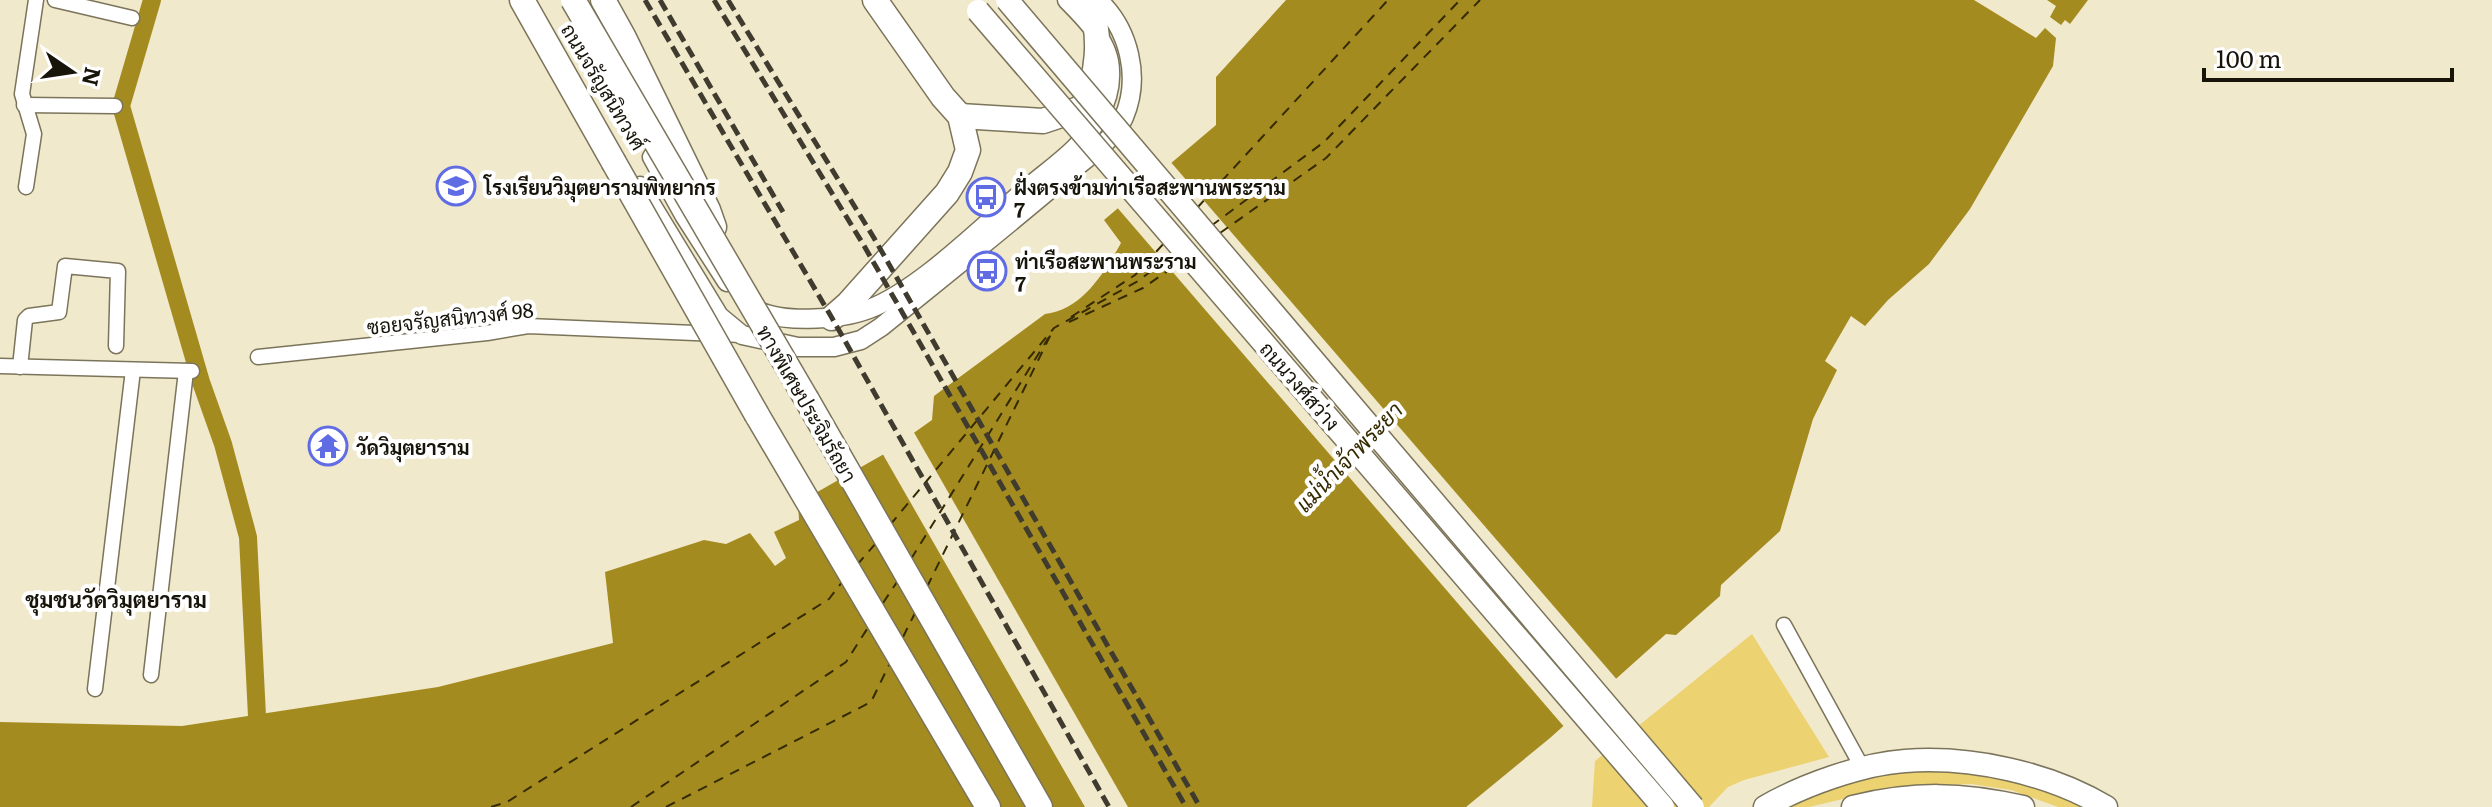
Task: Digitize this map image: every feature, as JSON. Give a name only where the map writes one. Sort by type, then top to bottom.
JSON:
[{"type":"highway","points":[[522,0],[765,429],[988,807]]},
{"type":"highway","name":"ทางพิเศษประจิมรัถยา","points":[[573,0],[1040,807]]},
{"type":"highway","points":[[603,0],[708,210],[726,263]]},
{"type":"highway","points":[[832,318],[947,193],[960,172],[968,150],[960,116],[943,97],[875,0]]},
{"type":"highway","points":[[960,116],[1043,121],[1082,108],[1095,75],[1097,35],[1089,0]]},
{"type":"main road","name":"ถนนจรัญสนิทวงศ์","points":[[528,0],[719,316],[742,335]]},
{"type":"main road","name":"ถนนจรัญสนิทวงศ์","points":[[566,0],[715,266],[738,297],[757,311],[802,320],[832,318],[868,309],[899,294],[1073,148],[1098,119],[1108,92],[1110,70],[1107,51],[1067,0]]},
{"type":"main road","name":"ถนนวงศ์สว่าง","points":[[1007,0],[1693,807]]},
{"type":"main road","points":[[742,335],[798,347],[834,347],[861,340],[881,327],[1100,146],[1124,120],[1132,74],[1128,46],[1117,23],[1098,0]]},
{"type":"main road","name":"ถนนวงศ์สว่าง","points":[[973,6],[1663,807]]},
{"type":"main road","points":[[1765,807],[1811,786],[1863,769],[1905,761],[2001,767],[2046,779],[2106,807]]},
{"type":"main road","points":[[1853,807],[1891,798],[1925,795],[1986,799],[2023,807]]},
{"type":"street","points":[[26,187],[34,134],[22,94],[36,0]]},
{"type":"street","points":[[55,0],[132,18]]},
{"type":"street","points":[[24,105],[115,106]]},
{"type":"street","points":[[20,367],[25,320],[29,316],[59,312],[65,266],[118,271],[116,346]]},
{"type":"street","name":"ซอยจรัญสนิทวงศ์ 98","points":[[258,357],[528,326],[742,335]]},
{"type":"street","points":[[0,366],[189,371],[151,675]]},
{"type":"street","points":[[95,689],[133,370]]},
{"type":"street","points":[[1784,625],[1863,769]]},
{"type":"shaded area","points":[[1752,634],[1829,757],[1744,780],[1728,787],[1709,807],[1592,807],[1595,761]]},
{"type":"shaded area","points":[[1927,768],[2021,780],[2086,807],[2058,807],[2011,790],[1971,784],[1894,787],[1809,807],[1789,807],[1845,784],[1891,770]]},
{"type":"water","name":"แม่น้ำเจ้าพระยา","points":[[1286,0],[1974,0],[2036,38],[2045,28],[2056,38],[2053,66],[1970,209],[1929,264],[1888,300],[1865,326],[1851,316],[1825,361],[1837,370],[1813,419],[1780,531],[1721,585],[1720,596],[1676,635],[1666,634],[1550,738],[1466,807],[0,807],[0,722],[182,726],[438,687],[613,643],[605,572],[704,540],[726,544],[750,533],[775,566],[786,558],[774,532],[799,520],[798,503],[884,454],[932,420],[934,396],[1045,314],[1058,311],[1081,298],[1121,243],[1104,220],[1216,125],[1216,77]]},
{"type":"water","points":[[2047,0],[2088,0],[2070,24],[2065,20],[2061,25],[2050,17],[2056,6]]},
{"type":"pier","points":[[1169,160],[1619,682],[1566,729],[1115,205]]},
{"type":"pier","points":[[912,429],[1128,807],[1085,807],[881,451]]},
{"type":"waterway","points":[[152,0],[121,106],[248,537],[258,736]]},
{"type":"ferry route","points":[[1197,208],[1388,0]]},
{"type":"ferry route","points":[[1211,226],[1324,142],[1460,0]]},
{"type":"ferry route","points":[[1220,233],[1326,158],[1480,0]]},
{"type":"ferry route","points":[[1071,317],[1135,275],[1165,242]]},
{"type":"ferry route","points":[[890,525],[1054,328],[1138,281],[1174,254]]},
{"type":"ferry route","points":[[1069,322],[1143,288],[1179,263]]},
{"type":"ferry route","points":[[927,587],[1051,334]]},
{"type":"ferry route","points":[[911,559],[1049,337]]},
{"type":"ferry route","points":[[857,565],[876,543]]},
{"type":"ferry route","points":[[491,807],[507,802],[829,599],[842,582]]},
{"type":"ferry route","points":[[883,603],[897,582]]},
{"type":"ferry route","points":[[903,637],[916,611]]},
{"type":"ferry route","points":[[631,807],[846,662],[869,626]]},
{"type":"ferry route","points":[[666,807],[871,702],[889,665]]},
{"type":"railway","points":[[645,0],[832,318],[1109,807]]},
{"type":"railway","points":[[660,0],[783,212]]},
{"type":"railway","points":[[714,0],[863,244],[1186,807]]},
{"type":"railway","points":[[728,0],[874,238],[1200,807]]},
{"type":"place","name":"โรงเรียนวิมุตยารามพิทยากร","points":[[456,186]]},
{"type":"place","name":"ฝั่งตรงข้ามท่าเรือสะพานพระราม 7","points":[[986,197]]},
{"type":"place","name":"ท่าเรือสะพานพระราม 7","points":[[987,271]]},
{"type":"place","name":"วัดวิมุตยาราม","points":[[328,446]]},
{"type":"district","name":"ชุมชนวัดวิมุตยาราม","points":[[116,598]]}]
